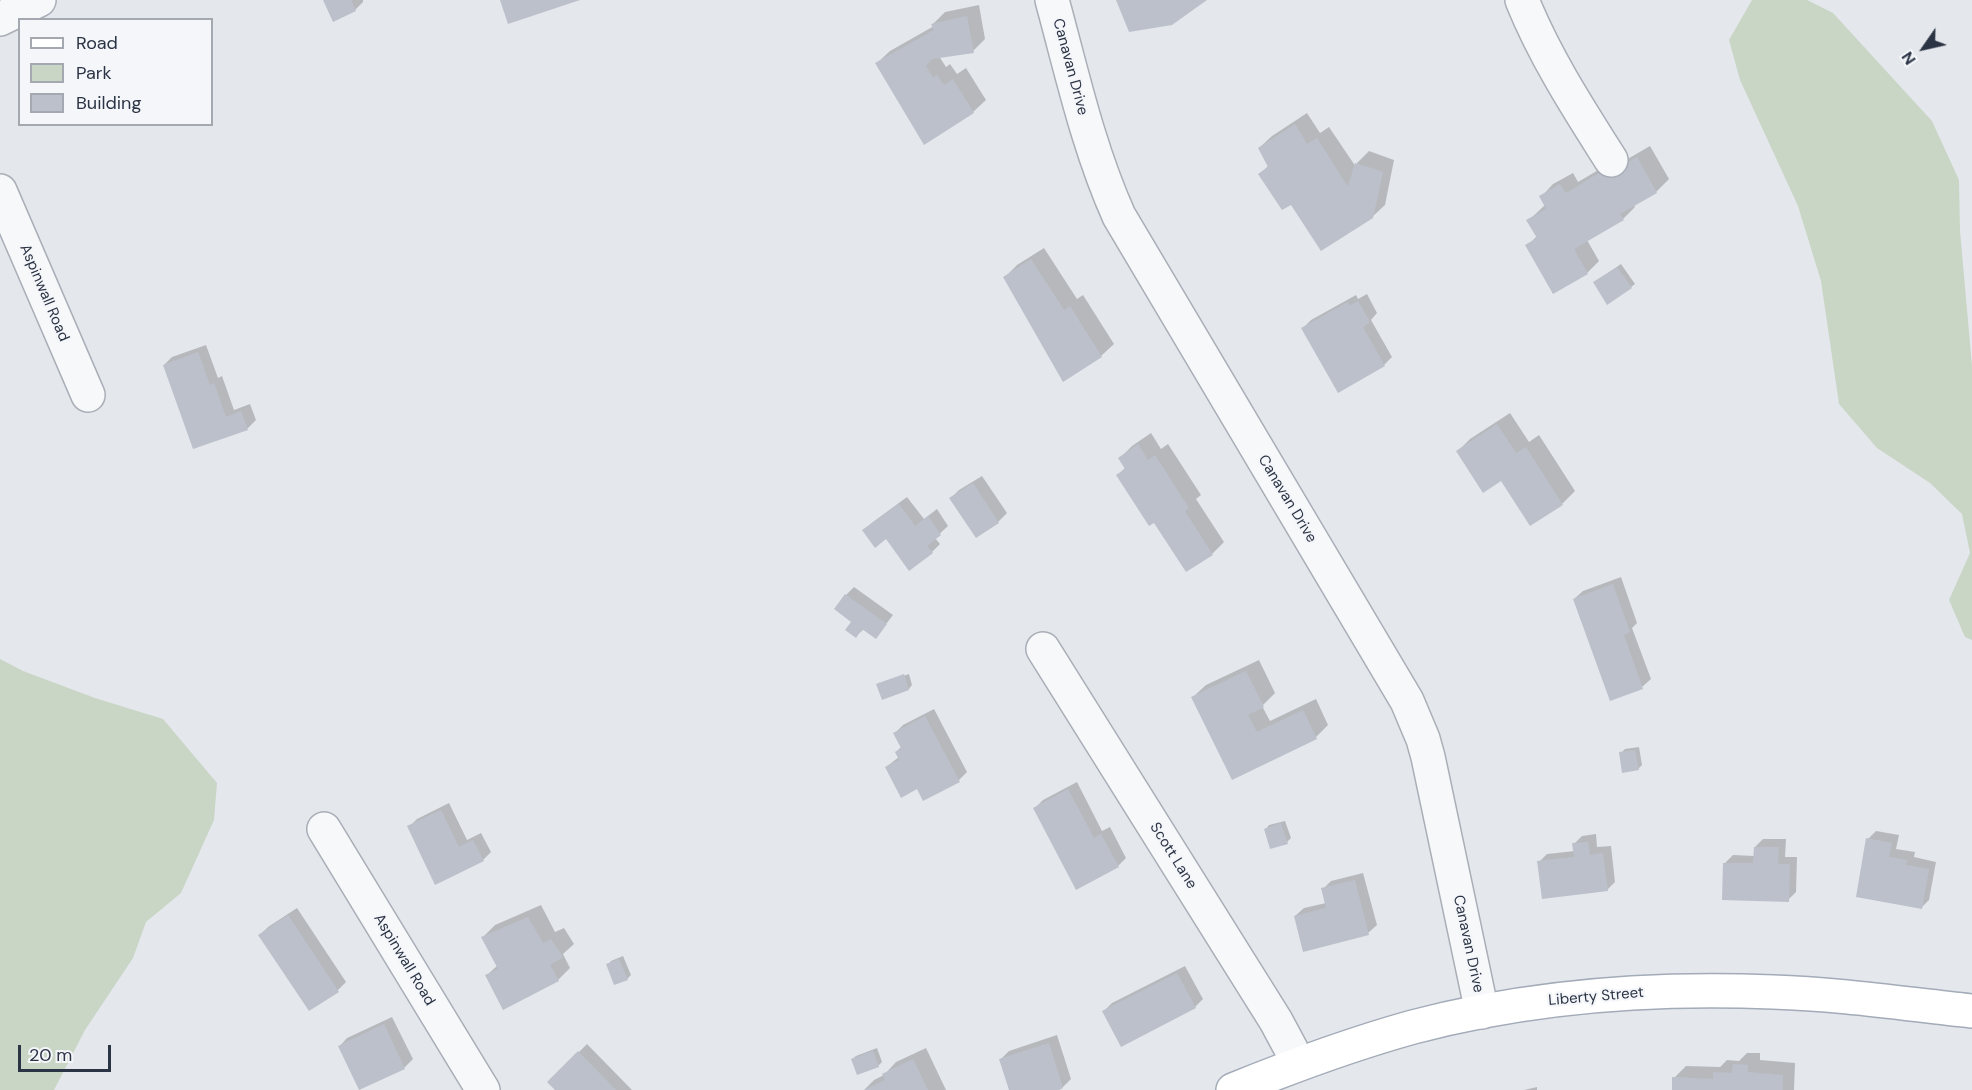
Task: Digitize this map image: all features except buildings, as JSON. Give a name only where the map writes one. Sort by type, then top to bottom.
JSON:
[{"type":"main road","name":"Liberty Street","points":[[1233,1090],[1296,1065],[1393,1033],[1482,1012],[1579,996],[1694,991],[1785,992],[1972,1011]]},
{"type":"street","points":[[0,19],[39,0]]},
{"type":"street","name":"Canavan Drive","points":[[1052,0],[1087,132],[1119,216],[1407,701],[1416,720],[1428,757],[1482,1012]]},
{"type":"street","points":[[1522,0],[1554,66],[1611,160]]},
{"type":"street","name":"Aspinwall Road","points":[[0,191],[88,395]]},
{"type":"street","name":"Scott Lane","points":[[1043,650],[1276,1021],[1291,1049],[1296,1065]]},
{"type":"street","name":"Aspinwall Road","points":[[324,829],[483,1090]]},
{"type":"green space","points":[[1752,0],[1807,0],[1833,13],[1932,121],[1959,180],[1960,231],[1972,366],[1972,640],[1965,637],[1949,600],[1970,553],[1962,514],[1930,483],[1877,448],[1839,404],[1821,281],[1798,206],[1740,80],[1729,40]]},
{"type":"green space","points":[[0,659],[23,671],[95,698],[163,719],[217,783],[214,820],[181,893],[146,922],[133,958],[85,1030],[54,1090],[0,1090]]}]
